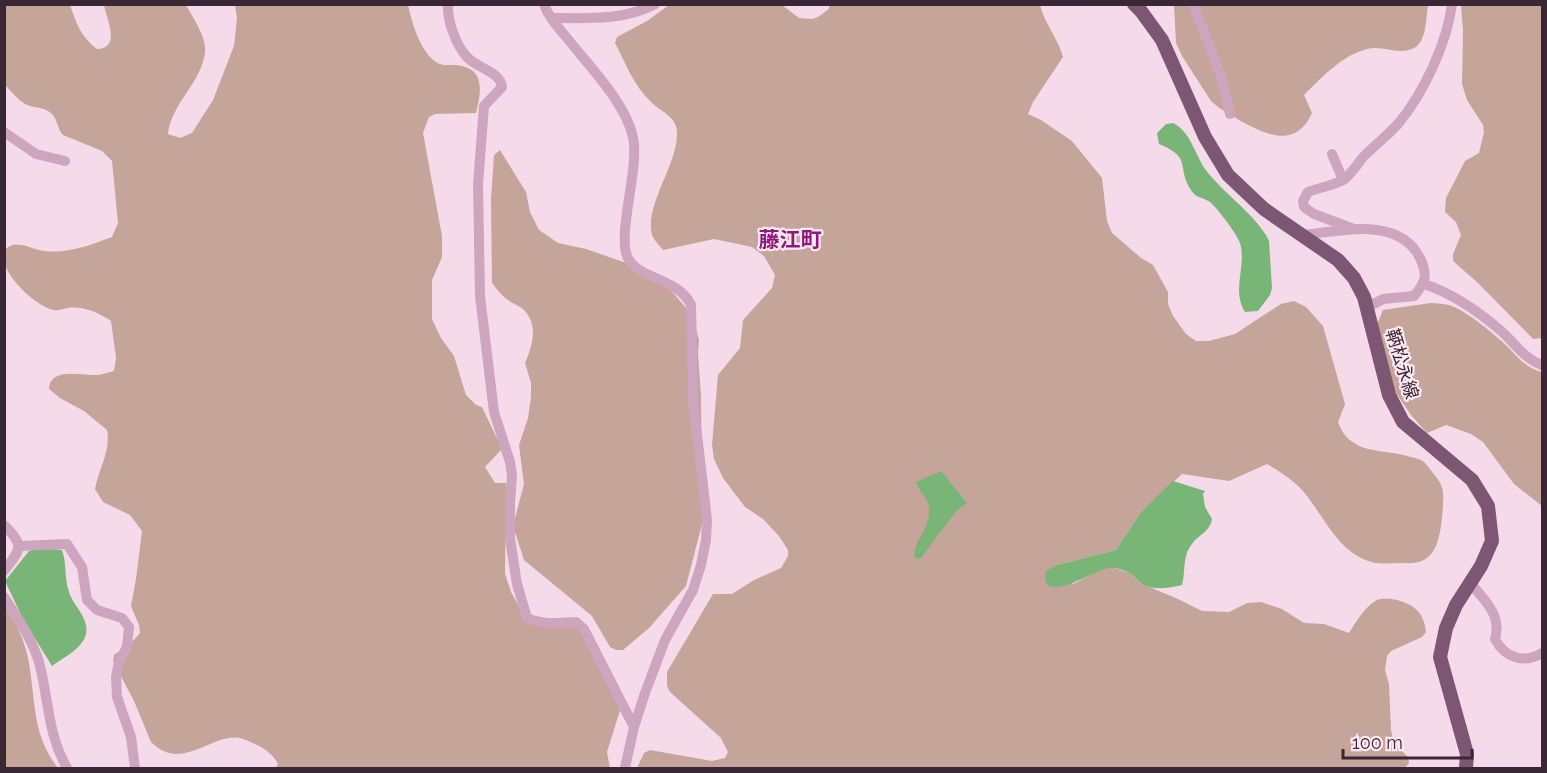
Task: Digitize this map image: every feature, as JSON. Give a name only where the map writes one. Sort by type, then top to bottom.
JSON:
[{"type":"main road","name":"鞆松永線","points":[[1134,4],[1162,40],[1205,137],[1228,175],[1264,208],[1338,260],[1354,278],[1364,297],[1389,395],[1403,422],[1472,480],[1488,506],[1492,541],[1471,584],[1456,605],[1446,628],[1440,657],[1467,754],[1466,768]]},
{"type":"street","points":[[448,4],[453,32],[466,56],[473,63],[499,78],[502,87],[484,106],[478,184],[480,296],[494,412],[512,475],[510,539],[516,584],[527,618],[536,622],[554,624],[576,622],[584,629],[634,727]]},
{"type":"street","points":[[544,4],[551,18],[609,91],[630,127],[635,159],[625,235],[629,260],[639,269],[671,284],[687,297],[691,305],[693,400],[707,520],[706,540],[693,590],[666,640],[634,727],[625,768]]},
{"type":"street","points":[[551,18],[630,14],[655,4]]},
{"type":"street","points":[[1193,4],[1221,76],[1230,114]]},
{"type":"street","points":[[1354,230],[1314,214],[1304,207],[1303,201],[1308,192],[1343,180],[1398,124],[1420,94],[1439,49],[1452,4]]},
{"type":"street","points":[[4,132],[36,154],[65,161]]},
{"type":"street","points":[[1332,154],[1343,180]]},
{"type":"street","points":[[1303,235],[1374,230],[1399,235],[1414,247],[1425,275],[1424,284],[1414,296],[1383,299],[1372,305],[1364,297]]},
{"type":"street","points":[[1424,284],[1440,290],[1478,313],[1535,363],[1542,365]]},
{"type":"street","points":[[4,525],[18,538],[20,546],[19,552],[4,571]]},
{"type":"street","points":[[20,546],[67,544],[82,567],[87,600],[97,610],[122,618],[129,627],[127,647],[119,662],[116,677],[117,697],[131,737],[135,768]]},
{"type":"street","points":[[1471,584],[1497,619],[1499,628],[1495,639],[1500,649],[1511,657],[1524,658],[1542,653]]},
{"type":"street","points":[[4,597],[22,626],[38,660],[46,694],[48,717],[67,768]]},
{"type":"shaded area","points":[[4,5],[70,5],[80,29],[97,49],[109,44],[111,38],[104,5],[186,5],[202,34],[205,53],[198,74],[170,123],[168,134],[180,138],[192,133],[213,100],[234,46],[237,18],[235,5],[408,5],[418,36],[430,57],[440,64],[464,67],[476,75],[480,88],[476,113],[435,114],[429,117],[423,133],[442,236],[442,257],[432,280],[432,319],[441,338],[454,356],[466,395],[476,405],[482,407],[502,449],[485,467],[495,483],[506,483],[505,574],[511,592],[523,614],[562,621],[581,631],[621,707],[607,752],[610,768],[276,768],[278,764],[269,753],[240,738],[229,738],[196,750],[174,754],[163,751],[151,742],[134,701],[113,661],[114,655],[131,643],[140,633],[131,606],[142,531],[130,515],[103,502],[95,489],[106,452],[107,430],[84,411],[49,389],[55,377],[61,375],[99,375],[114,371],[116,358],[111,321],[85,309],[47,308],[18,285],[4,261],[5,250],[13,245],[53,252],[87,246],[112,237],[118,223],[112,161],[102,151],[63,135],[50,112],[23,102],[5,85]]},
{"type":"shaded area","points":[[669,5],[782,5],[799,18],[812,19],[829,9],[829,5],[1040,5],[1063,57],[1033,102],[1028,114],[1072,141],[1102,178],[1107,221],[1112,233],[1141,258],[1153,265],[1168,292],[1168,304],[1173,316],[1186,334],[1196,341],[1209,341],[1235,334],[1281,304],[1294,301],[1306,307],[1323,326],[1345,404],[1338,422],[1343,433],[1359,446],[1422,461],[1438,480],[1443,496],[1439,536],[1436,546],[1427,558],[1414,563],[1376,563],[1363,559],[1342,544],[1303,491],[1267,464],[1229,481],[1182,474],[1141,512],[1116,550],[1057,565],[1073,584],[1104,568],[1111,567],[1130,573],[1140,583],[1202,611],[1229,612],[1247,603],[1261,602],[1282,609],[1304,623],[1324,624],[1349,633],[1365,610],[1377,600],[1395,600],[1409,604],[1421,615],[1426,632],[1422,637],[1391,651],[1387,656],[1385,670],[1389,684],[1391,730],[1394,743],[1408,757],[1409,763],[1405,768],[637,768],[644,753],[650,750],[712,761],[725,758],[728,752],[721,738],[670,692],[667,686],[667,672],[713,594],[732,594],[754,580],[781,568],[788,556],[788,550],[779,536],[763,519],[745,507],[723,478],[714,459],[712,445],[718,375],[740,348],[743,320],[772,288],[775,275],[764,256],[752,247],[714,239],[663,250],[652,235],[653,211],[676,145],[677,132],[671,118],[651,102],[640,89],[615,43],[617,37],[647,21]]},
{"type":"shaded area","points":[[1174,5],[1428,5],[1424,35],[1418,45],[1404,51],[1373,48],[1344,59],[1304,95],[1312,113],[1305,124],[1298,131],[1280,136],[1249,125],[1211,101],[1176,43]]},
{"type":"shaded area","points":[[1461,5],[1542,5],[1542,338],[1533,339],[1453,261],[1453,254],[1461,235],[1456,222],[1445,212],[1446,198],[1465,161],[1479,153],[1484,132],[1483,125],[1467,100],[1462,84]]},
{"type":"shaded area","points":[[1173,123],[1184,131],[1205,169],[1260,226],[1269,241],[1272,288],[1270,295],[1258,311],[1245,312],[1241,303],[1239,286],[1242,252],[1235,234],[1210,202],[1193,193],[1184,175],[1180,158],[1170,149],[1159,144],[1157,133],[1166,124]]},
{"type":"shaded area","points":[[500,150],[526,192],[530,212],[539,230],[558,243],[586,249],[652,272],[664,282],[686,308],[693,320],[699,340],[702,524],[686,586],[649,628],[623,650],[610,647],[592,616],[524,560],[513,526],[524,484],[519,445],[528,418],[531,397],[531,383],[525,363],[532,343],[533,329],[529,316],[524,310],[506,298],[492,283],[491,199],[494,155]]},
{"type":"shaded area","points":[[1431,303],[1449,305],[1468,315],[1529,367],[1542,372],[1542,506],[1514,484],[1483,442],[1471,434],[1446,425],[1427,433],[1394,390],[1375,329],[1383,310]]},
{"type":"shaded area","points":[[941,471],[967,503],[957,510],[920,559],[914,557],[915,551],[927,522],[929,507],[916,482]]},
{"type":"shaded area","points":[[1173,481],[1205,491],[1203,494],[1205,507],[1212,519],[1207,530],[1189,549],[1185,559],[1182,585],[1151,588],[1129,573],[1111,568],[1060,587],[1051,587],[1046,582],[1046,571],[1057,565],[1116,550],[1141,512]]},
{"type":"shaded area","points":[[39,548],[62,550],[69,592],[86,626],[84,640],[79,646],[52,666],[23,619],[5,581],[29,551]]},
{"type":"shaded area","points":[[4,602],[24,643],[39,729],[49,755],[58,768],[5,768]]},
{"type":"district","name":"藤江町","points":[[790,240]]}]
